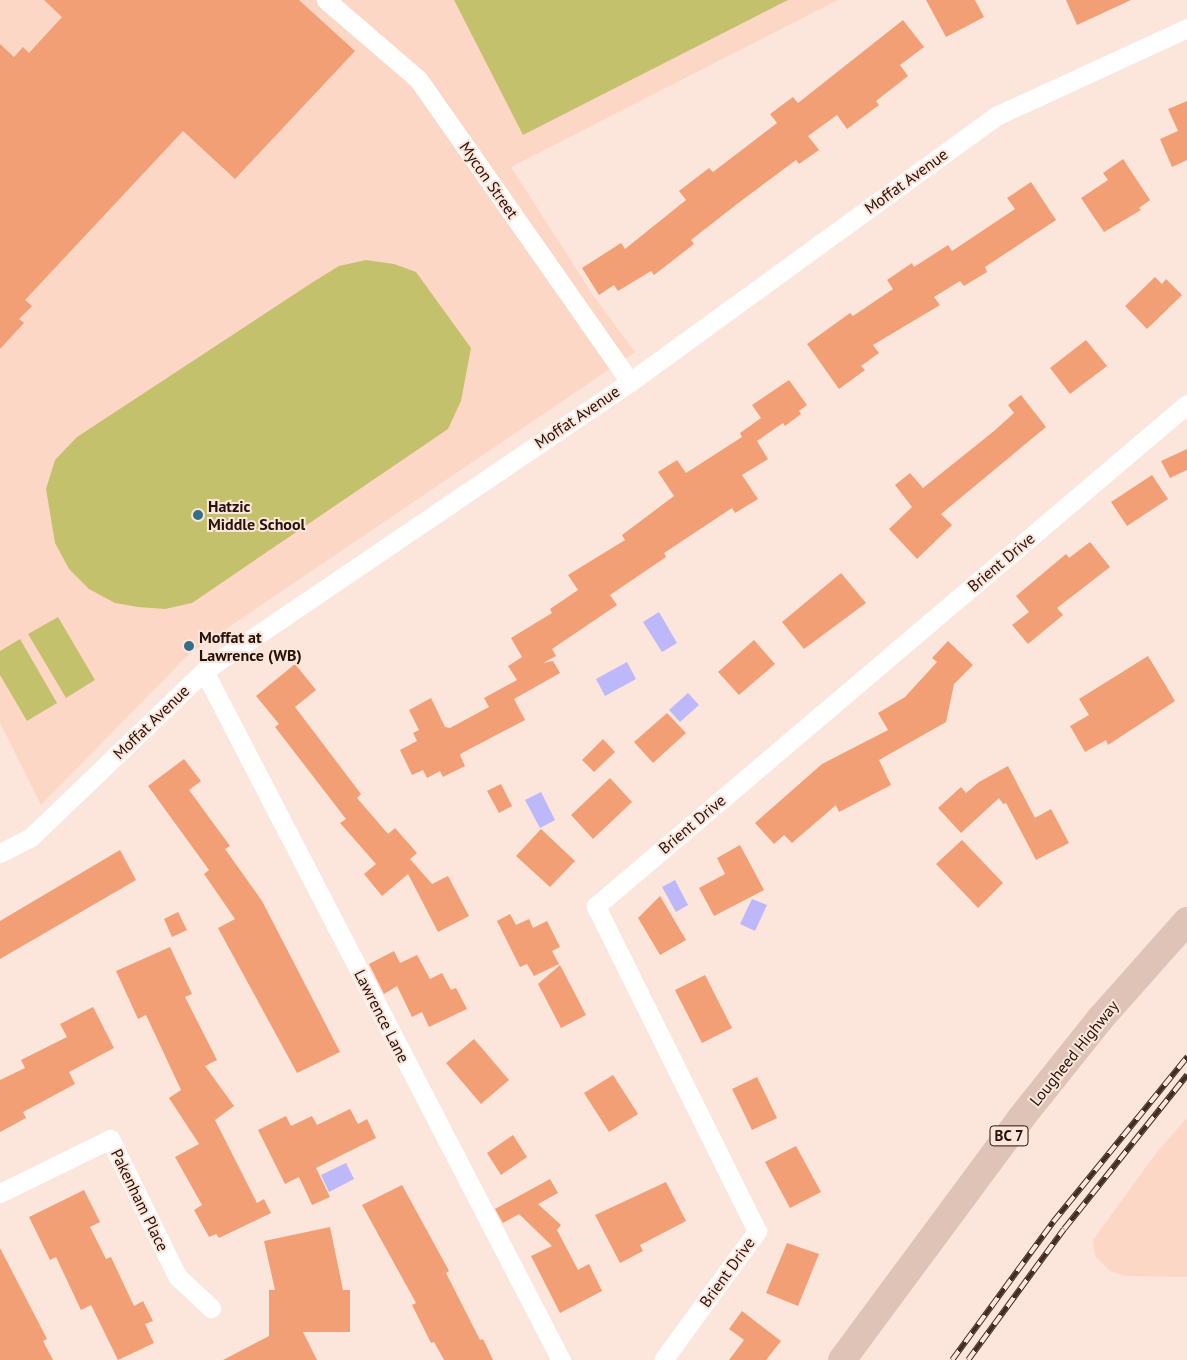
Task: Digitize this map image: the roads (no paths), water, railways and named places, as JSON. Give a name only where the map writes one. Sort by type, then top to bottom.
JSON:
[{"type":"main road","name":"Lougheed Highway","points":[[842,1360],[1021,1118],[1100,1019],[1187,921]]},
{"type":"street","name":"Mycon Street","points":[[326,0],[418,79],[630,382]]},
{"type":"street","name":"Moffat Avenue","points":[[0,853],[31,837],[204,671],[630,382],[998,115],[1187,28]]},
{"type":"street","name":"Brient Drive","points":[[663,1360],[757,1231],[596,906],[1187,404]]},
{"type":"street","name":"Lawrence Lane","points":[[204,671],[561,1360]]},
{"type":"street","name":"Pakenham Place","points":[[0,1194],[110,1139],[177,1276],[211,1308]]},
{"type":"railway","points":[[952,1360],[1053,1222],[1187,1057]]},
{"type":"railway","points":[[968,1360],[1064,1229],[1187,1075]]},
{"type":"place","name":"Hatzic Middle School","points":[[198,515]]},
{"type":"place","name":"Moffat at Lawrence (WB)","points":[[189,646]]}]
